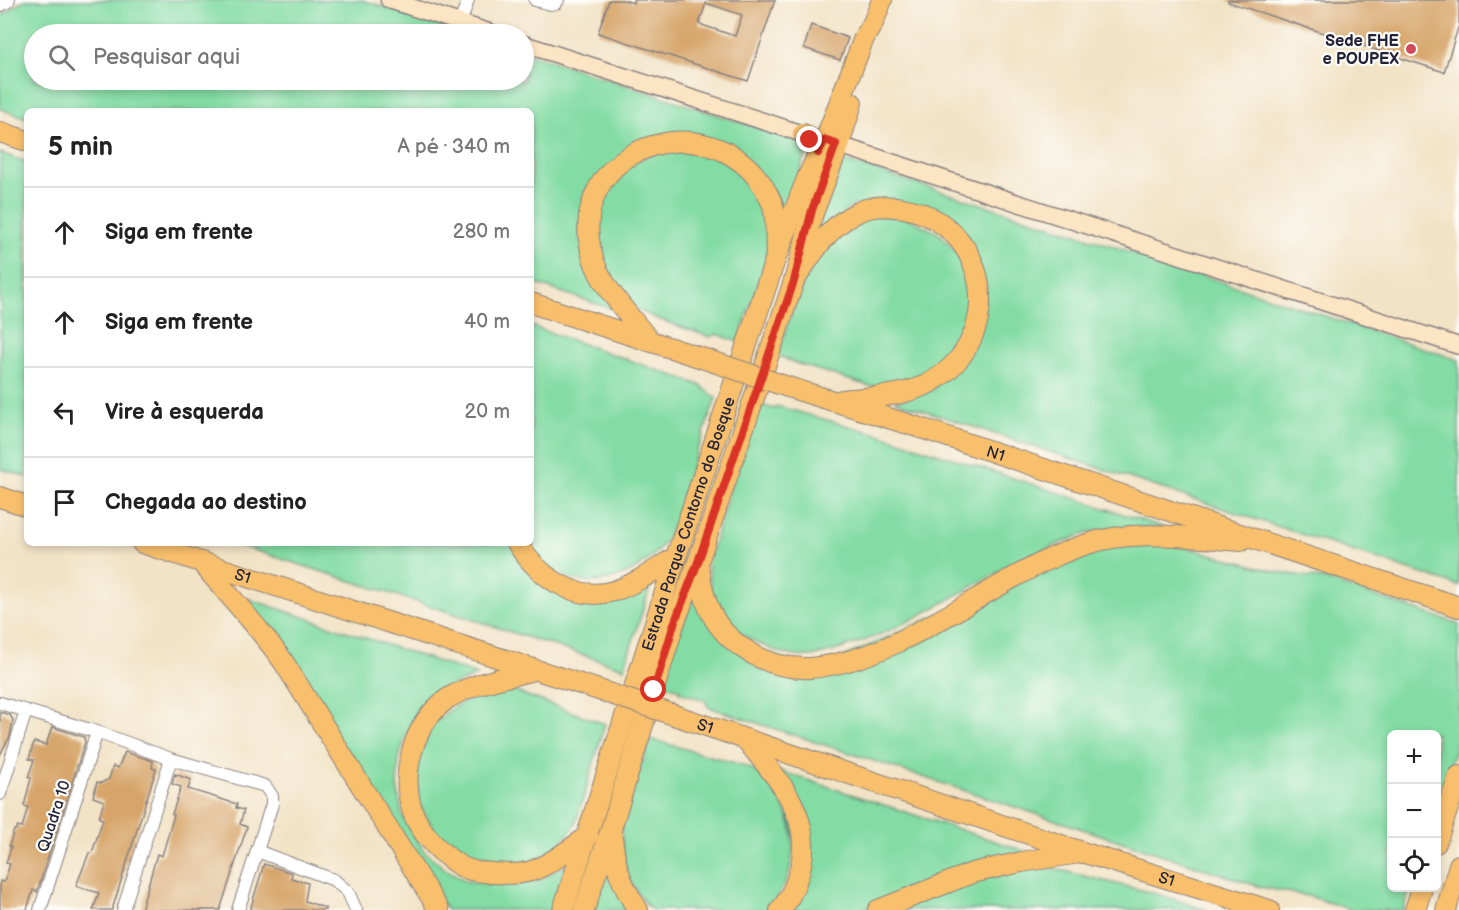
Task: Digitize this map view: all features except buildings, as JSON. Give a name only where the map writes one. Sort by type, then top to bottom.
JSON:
[{"type":"main road","points":[[389,0],[460,24]]},
{"type":"main road","points":[[830,145],[846,86],[864,38],[882,0]]},
{"type":"main road","points":[[830,145],[871,46],[875,32],[873,23]]},
{"type":"main road","points":[[534,47],[803,134],[810,140],[1459,346]]},
{"type":"main road","points":[[0,132],[24,140]]},
{"type":"main road","points":[[649,340],[599,273],[593,259],[588,229],[593,202],[603,180],[616,165],[631,154],[659,143],[687,141],[716,147],[731,155],[745,165],[759,180],[773,205],[776,257]]},
{"type":"main road","name":"Estrada Parque Contorno do Bosque","points":[[584,910],[674,624],[698,562],[794,281],[830,145]]},
{"type":"main road","name":"Estrada Parque Contorno do Bosque","points":[[563,910],[676,557],[776,257],[830,145]]},
{"type":"main road","points":[[794,281],[833,228],[848,217],[873,207],[890,206],[909,209],[942,223],[957,237],[974,264],[981,299],[980,315],[975,332],[954,365],[930,382],[903,392],[836,401]]},
{"type":"main road","name":"N1","points":[[534,304],[1271,543],[1459,607]]},
{"type":"main road","points":[[0,497],[24,505]]},
{"type":"main road","points":[[698,562],[702,592],[716,623],[727,635],[741,647],[773,664],[809,668],[839,663],[896,642],[1049,560],[1088,544],[1142,536],[1271,543]]},
{"type":"main road","name":"S1","points":[[151,546],[602,691],[1085,853],[1269,910]]},
{"type":"main road","points":[[519,546],[546,577],[562,586],[597,594],[627,586],[676,557]]},
{"type":"main road","points":[[201,562],[259,628],[283,661],[439,910]]},
{"type":"main road","points":[[533,670],[472,688],[448,699],[430,715],[417,734],[410,760],[408,785],[412,811],[432,844],[452,860],[470,870],[513,875],[534,871],[588,836]]},
{"type":"main road","points":[[746,740],[788,793],[799,814],[803,835],[803,859],[795,886],[780,910]]},
{"type":"main road","points":[[1439,838],[1459,776]]},
{"type":"main road","points":[[611,829],[614,864],[623,887],[638,910]]},
{"type":"main road","points":[[878,910],[972,873],[1021,862],[1085,853]]},
{"type":"main road","points":[[1446,910],[1444,884],[1459,865]]},
{"type":"main road","points":[[1415,910],[1421,892]]},
{"type":"street","points":[[0,4],[7,0]]},
{"type":"street","points":[[460,24],[468,0]]},
{"type":"street","points":[[535,0],[550,4],[558,0]]},
{"type":"street","points":[[0,703],[97,732],[171,759],[265,786],[269,790],[272,804],[238,910]]},
{"type":"street","points":[[0,794],[26,711]]},
{"type":"street","name":"Quadra 10","points":[[40,910],[97,732]]},
{"type":"street","points":[[123,910],[171,759]]},
{"type":"street","points":[[257,851],[334,880],[348,892],[357,910]]},
{"type":"green space","points":[[24,0],[362,0],[438,24],[24,24],[24,90],[534,90],[534,55],[801,142],[807,149],[781,231],[738,151],[648,139],[584,205],[580,234],[584,261],[615,310],[534,283],[534,108],[24,108],[24,117],[0,109],[0,17]]},
{"type":"green space","points":[[660,150],[711,153],[744,174],[770,218],[767,257],[738,342],[717,334],[710,337],[655,318],[632,307],[594,248],[602,195],[626,167]]},
{"type":"green space","points":[[0,153],[24,161],[24,476],[0,469]]},
{"type":"green space","points":[[845,161],[1070,232],[1459,360],[1459,586],[895,401],[934,389],[985,301],[948,223],[854,205],[814,234],[840,163]]},
{"type":"green space","points":[[864,217],[906,217],[940,234],[959,255],[971,288],[971,313],[963,342],[946,364],[902,387],[869,386],[792,362],[778,355],[797,295],[816,257],[835,233]]},
{"type":"green space","points":[[534,327],[700,385],[716,398],[673,526],[653,556],[626,574],[596,581],[580,581],[565,577],[550,569],[528,546],[534,546]]},
{"type":"green space","points":[[756,404],[775,409],[777,406],[881,435],[1169,529],[1117,527],[1083,534],[1031,556],[876,636],[823,654],[796,656],[784,654],[753,641],[733,627],[719,608],[709,574],[708,562]]},
{"type":"green space","points":[[1097,544],[1178,545],[1277,572],[1323,579],[1459,624],[1459,736],[1441,793],[1441,730],[1387,730],[1387,892],[1409,892],[1403,910],[1352,910],[1312,897],[1261,887],[708,707],[705,700],[660,683],[695,590],[734,645],[816,669]]},
{"type":"green space","points":[[241,546],[515,546],[583,602],[656,569],[624,668]]},
{"type":"green space","points":[[237,595],[478,675],[441,690],[422,708],[408,729],[399,758],[397,785],[402,815],[424,851],[445,869],[466,881],[514,885],[537,881],[567,864],[552,910],[447,910]]},
{"type":"green space","points":[[511,690],[605,724],[575,826],[556,848],[531,862],[513,866],[472,861],[456,853],[439,838],[421,808],[417,785],[418,762],[425,738],[437,721],[453,707],[475,696]]},
{"type":"green space","points":[[650,739],[748,767],[761,776],[774,791],[785,809],[790,824],[793,854],[785,884],[767,910],[652,910],[631,883],[624,861],[621,828]]},
{"type":"green space","points":[[780,771],[1031,853],[984,861],[860,910],[786,910],[804,877]]},
{"type":"green space","points":[[606,858],[631,910],[589,910]]},
{"type":"green space","points":[[1044,866],[1157,894],[1207,910],[896,910],[975,879]]},
{"type":"place","name":"Sede FHE e POUPEX","points":[[1411,49]]},
{"type":"route","points":[[654,690],[674,624],[698,562],[780,316],[794,281],[812,210],[836,144],[825,140],[818,153],[810,140]]}]
